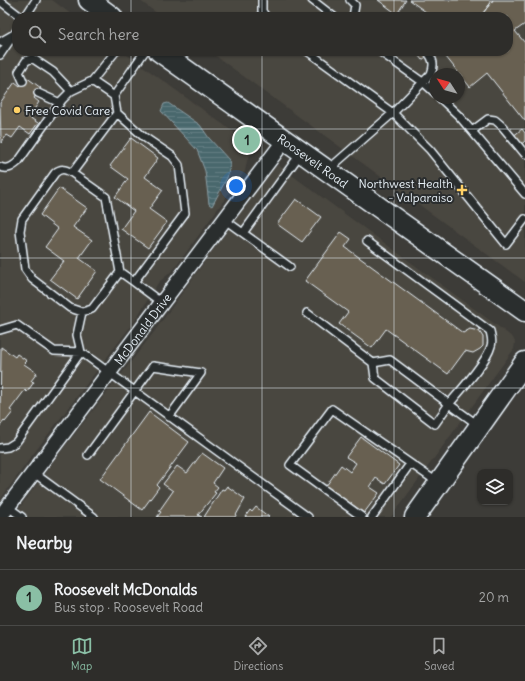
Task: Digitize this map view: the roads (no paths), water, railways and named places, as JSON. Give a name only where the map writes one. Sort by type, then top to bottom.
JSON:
[{"type":"street","points":[[89,0],[105,12]]},
{"type":"street","name":"Roosevelt Road","points":[[166,56],[525,311]]},
{"type":"street","name":"McDonald Drive","points":[[4,512],[284,141]]},
{"type":"street","points":[[415,517],[525,362]]},
{"type":"lane","points":[[28,12],[36,0]]},
{"type":"lane","points":[[262,0],[263,12]]},
{"type":"lane","points":[[312,0],[328,12]]},
{"type":"lane","points":[[350,0],[355,5],[354,12]]},
{"type":"lane","points":[[0,1],[14,12]]},
{"type":"lane","points":[[0,42],[12,34]]},
{"type":"lane","points":[[0,55],[12,38]]},
{"type":"lane","points":[[0,167],[5,169],[12,167],[18,162],[60,103],[71,91],[92,81],[102,71],[112,56]]},
{"type":"lane","points":[[134,282],[185,213],[179,165],[172,156],[144,137],[117,113],[114,96],[142,56]]},
{"type":"lane","points":[[314,56],[393,113],[430,150],[506,244],[525,219]]},
{"type":"lane","points":[[391,56],[429,88]]},
{"type":"lane","points":[[327,171],[393,113],[424,83],[431,74],[434,66],[433,59],[431,56]]},
{"type":"lane","points":[[23,82],[19,72],[22,65],[32,58],[54,72],[71,91]]},
{"type":"lane","points":[[92,81],[114,96]]},
{"type":"lane","points":[[38,93],[60,103]]},
{"type":"lane","points":[[446,104],[472,131],[525,194]]},
{"type":"lane","points":[[72,173],[117,113]]},
{"type":"lane","points":[[472,131],[488,119],[496,120],[525,154]]},
{"type":"lane","points":[[243,232],[301,152]]},
{"type":"lane","points":[[120,272],[92,309],[82,312],[70,308],[32,278],[25,269],[20,231],[22,219],[58,170],[64,169],[72,173],[106,198],[120,272],[162,303]]},
{"type":"lane","points":[[225,220],[290,266]]},
{"type":"lane","points":[[307,313],[373,363],[375,378],[435,424],[491,347],[492,339],[490,331],[367,241]]},
{"type":"lane","points":[[0,448],[8,447],[16,442],[81,352],[77,335],[82,312]]},
{"type":"lane","points":[[0,330],[17,325],[54,351],[81,352],[308,517]]},
{"type":"lane","points":[[373,363],[390,360],[480,426]]},
{"type":"lane","points":[[88,455],[153,366],[201,374],[169,417]]},
{"type":"lane","points":[[362,517],[290,465],[332,409],[439,484]]},
{"type":"lane","points":[[372,517],[410,464]]},
{"type":"lane","points":[[34,473],[94,517]]},
{"type":"lane","points":[[4,512],[22,517]]},
{"type":"water","points":[[168,103],[200,125],[209,138],[229,160],[230,166],[227,178],[212,206],[209,204],[205,171],[197,150],[161,111],[164,104]]},
{"type":"place","name":"Free Covid Care","points":[[17,110]]},
{"type":"place","name":"Roosevelt McDonalds","points":[[247,140]]},
{"type":"place","name":"Northwest Health - Valparaiso","points":[[462,190]]}]
